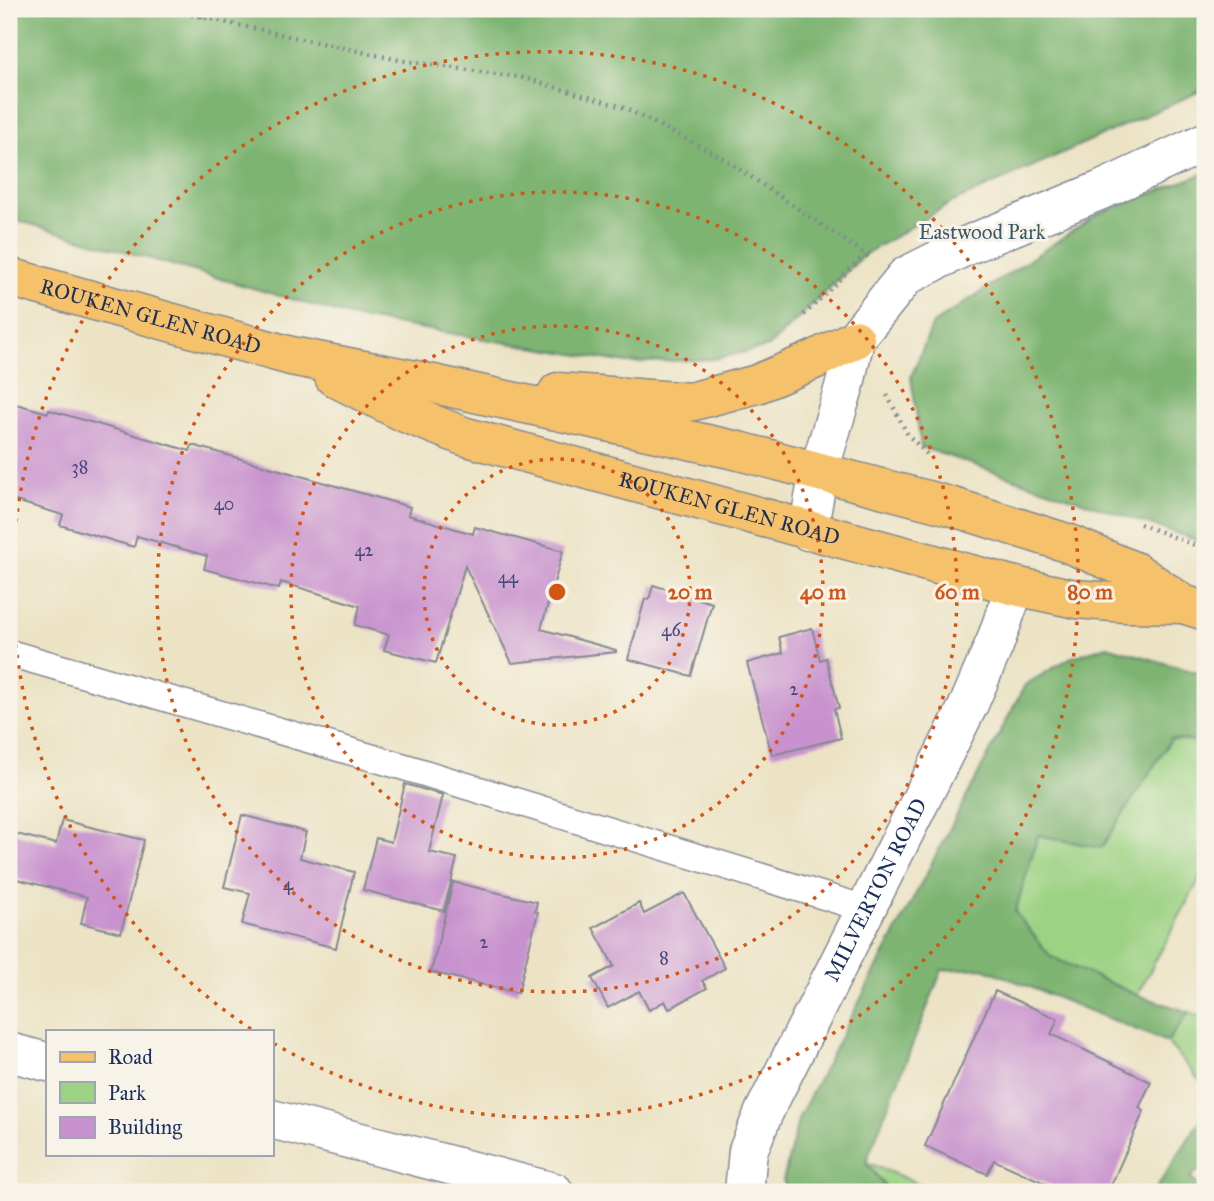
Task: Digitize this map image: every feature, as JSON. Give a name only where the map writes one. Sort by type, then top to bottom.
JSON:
[{"type":"main road","name":"ROUKEN GLEN ROAD","points":[[9,277],[291,356],[420,381],[820,471],[950,506],[1067,543],[1136,572],[1194,608]]},
{"type":"main road","points":[[420,381],[690,402],[757,384],[855,339]]},
{"type":"main road","name":"ROUKEN GLEN ROAD","points":[[291,356],[405,413],[463,436],[1015,586],[1076,599],[1194,608]]},
{"type":"street","points":[[808,531],[820,471],[855,339],[906,276],[968,245],[1104,189],[1205,142]]},
{"type":"street","name":"MILVERTON ROAD","points":[[744,1192],[748,1151],[764,1112],[969,704],[1015,586]]},
{"type":"street","points":[[9,1052],[46,1062]]},
{"type":"street","points":[[273,1120],[554,1192]]},
{"type":"lane","points":[[9,653],[408,768],[866,909]]},
{"type":"path","points":[[164,9],[399,60],[524,78],[623,107],[723,159],[864,255],[906,276]]},
{"type":"path","points":[[201,18],[203,9]]},
{"type":"path","points":[[840,400],[888,395],[890,404],[908,435],[929,457]]},
{"type":"path","points":[[1138,524],[1205,550]]},
{"type":"green space","name":"Eastwood Park","points":[[9,9],[1205,9],[1205,89],[953,202],[864,255],[768,347],[713,359],[627,363],[353,317],[9,218]]},
{"type":"green space","points":[[1205,173],[1205,543],[921,447],[911,377],[933,324],[1098,214]]},
{"type":"green space","points":[[1107,646],[1205,675],[1205,742],[1171,739],[1101,848],[1038,835],[1015,912],[1051,957],[1137,995],[1189,1012],[1167,1042],[983,968],[942,970],[866,1162],[889,1192],[791,1192],[783,1181],[799,1117],[1025,685],[1070,658]]},
{"type":"green space","points":[[1171,739],[1205,742],[1205,869],[1137,995],[1051,957],[1015,912],[1038,835],[1101,848]]},
{"type":"green space","points":[[1189,1012],[1205,1019],[1205,1087],[1167,1042]]},
{"type":"green space","points":[[1205,1113],[1205,1166],[1190,1177],[1205,1192],[1154,1192]]},
{"type":"green space","points":[[866,1162],[938,1192],[889,1192]]},
{"type":"building","points":[[9,402],[48,413],[49,410],[190,451],[192,445],[410,507],[408,515],[473,534],[475,527],[563,551],[541,629],[616,652],[512,663],[465,566],[436,663],[384,650],[389,635],[355,625],[360,606],[281,582],[279,589],[204,569],[207,556],[137,536],[134,547],[60,525],[63,515],[9,499]]},
{"type":"building","points":[[653,585],[712,603],[691,676],[628,659],[645,599],[649,600]]},
{"type":"building","points":[[812,628],[820,660],[826,658],[839,708],[834,709],[841,738],[772,755],[747,663],[783,653],[779,637]]},
{"type":"building","points":[[405,784],[443,795],[429,852],[457,858],[444,911],[363,890],[376,838],[391,842]]},
{"type":"building","points":[[242,815],[306,832],[300,858],[354,872],[336,948],[242,924],[250,893],[224,887]]},
{"type":"building","points":[[62,820],[144,840],[121,933],[81,923],[87,897],[9,877],[9,832],[56,844]]},
{"type":"building","points":[[453,882],[537,902],[535,911],[538,912],[518,993],[431,972]]},
{"type":"building","points":[[684,893],[725,968],[702,981],[707,988],[669,1009],[665,1001],[649,1010],[639,991],[608,1008],[592,978],[614,966],[593,928],[639,903],[644,914]]},
{"type":"building","points":[[995,991],[1058,1019],[1051,1034],[1151,1082],[1139,1108],[1144,1111],[1108,1192],[1064,1192],[994,1160],[987,1174],[925,1146]]}]
